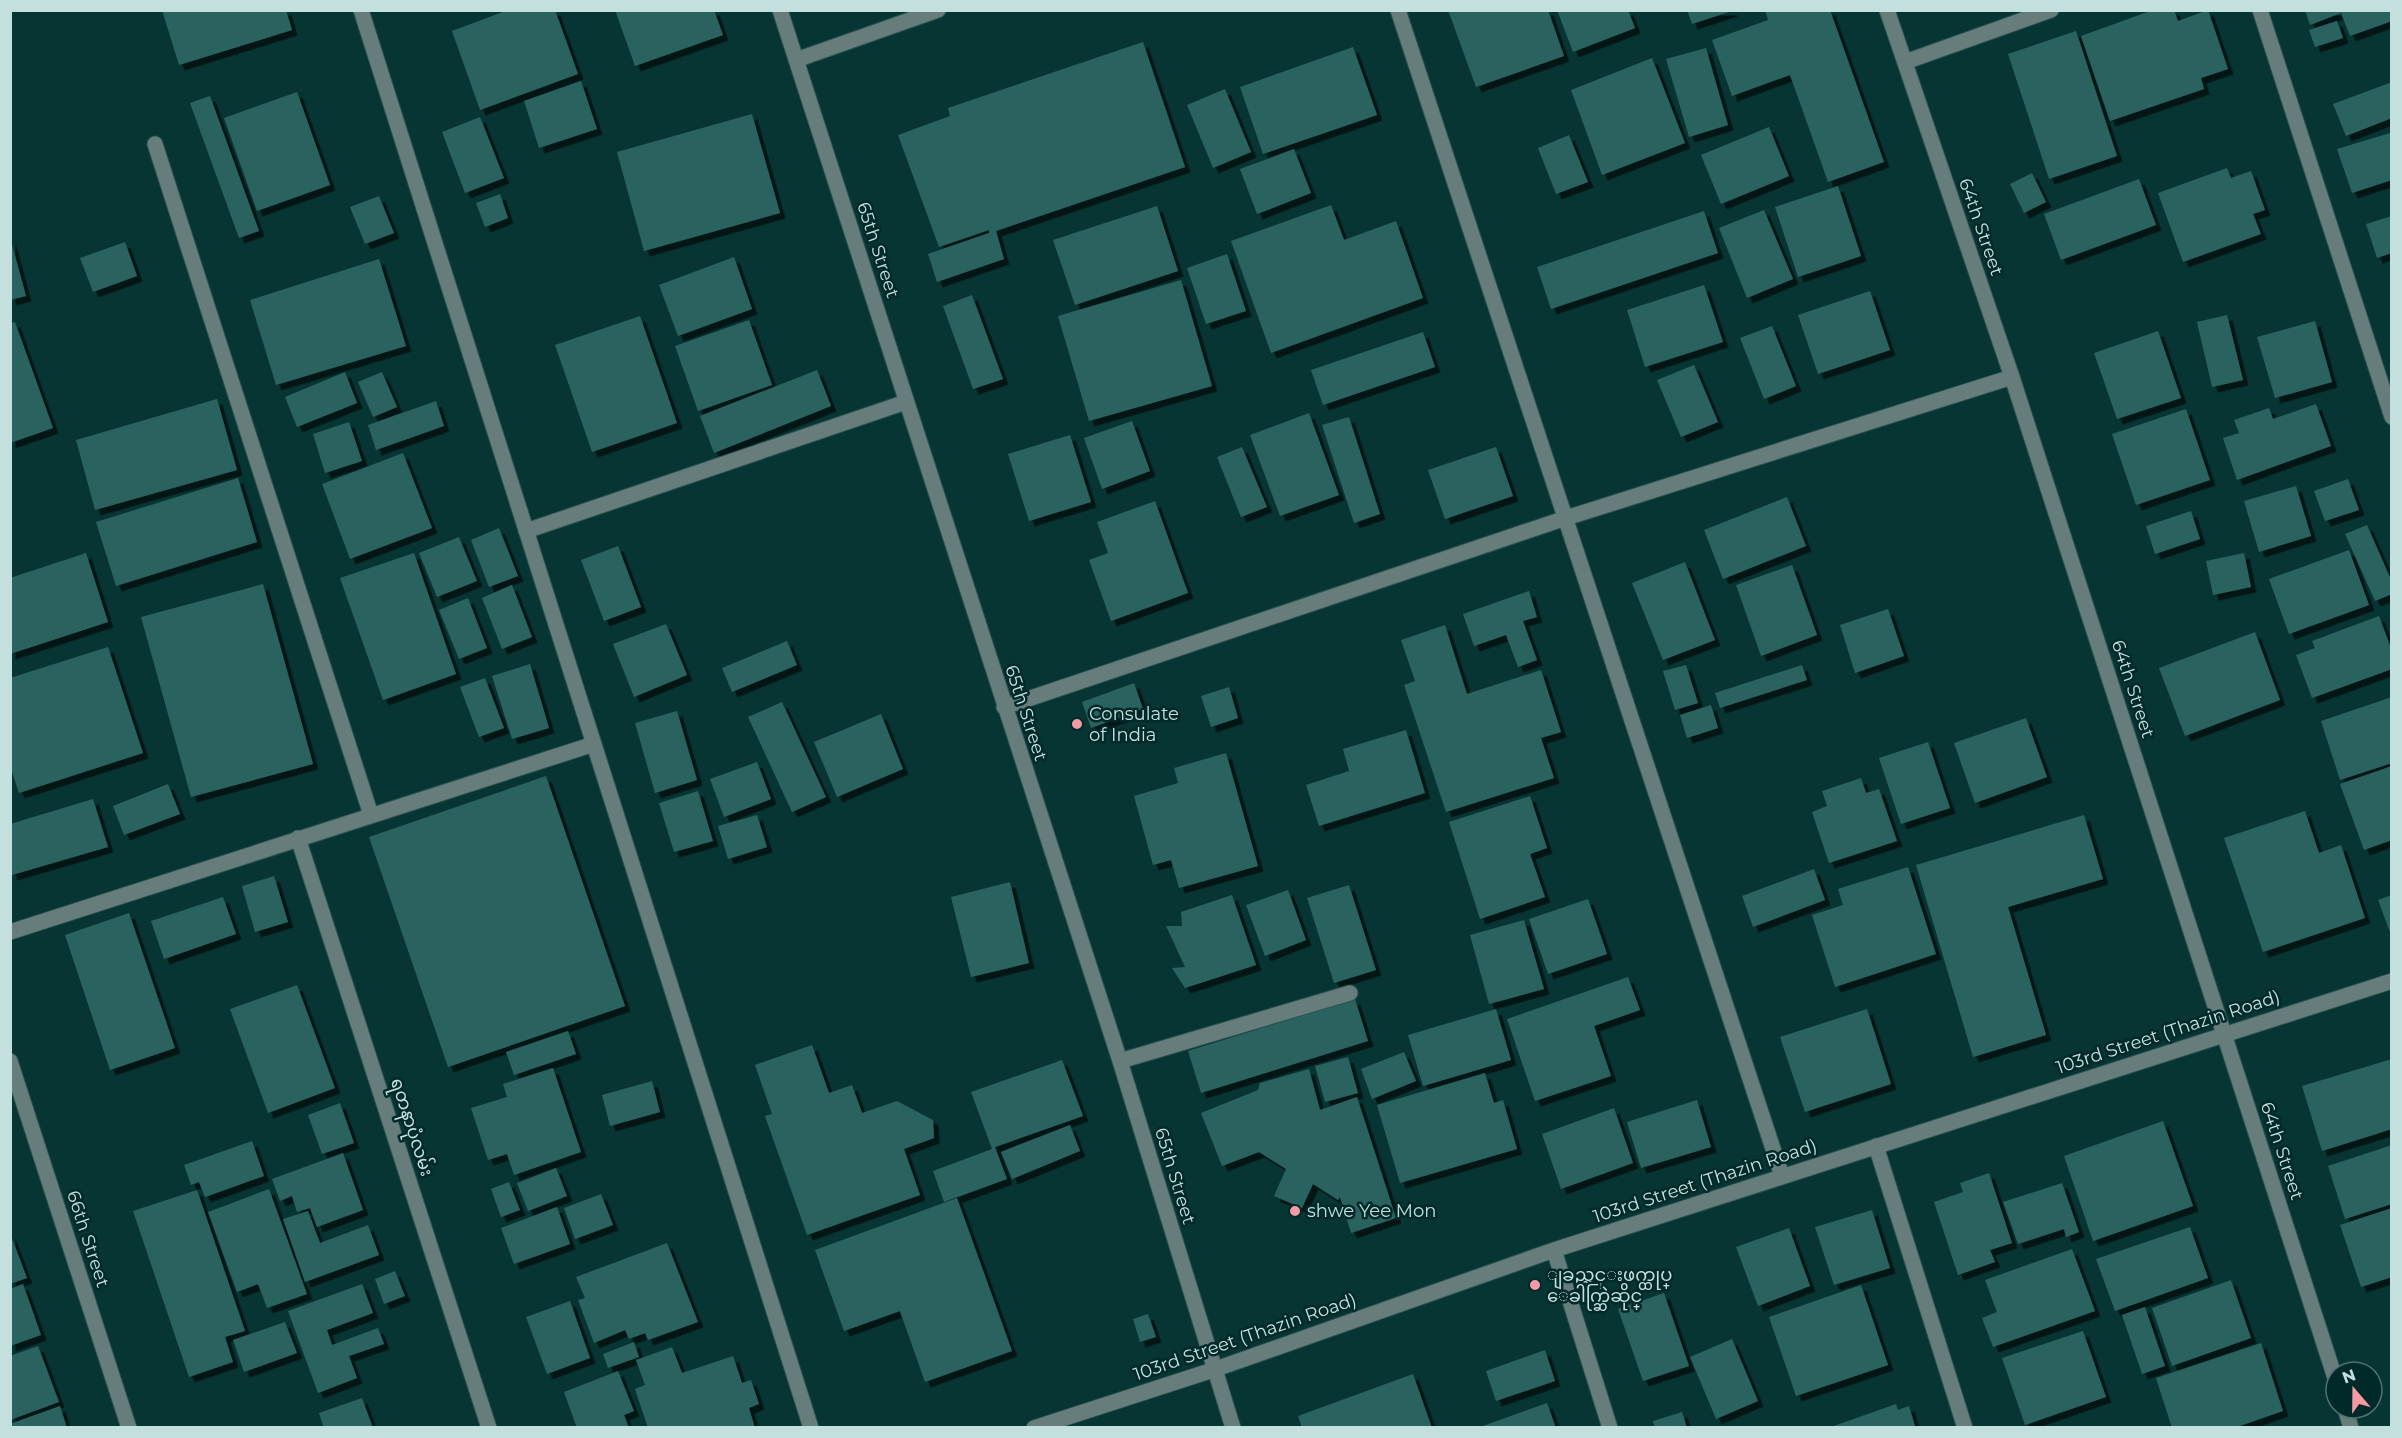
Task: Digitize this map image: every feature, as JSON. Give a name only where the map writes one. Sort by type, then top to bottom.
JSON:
[{"type":"street","points":[[361,10],[811,1428]]},
{"type":"street","name":"65th Street","points":[[780,10],[1120,1060],[1213,1370],[1233,1428]]},
{"type":"street","points":[[796,60],[938,10]]},
{"type":"street","points":[[1398,10],[1782,1176]]},
{"type":"street","name":"64th Street","points":[[1887,10],[2012,377],[2329,1360]]},
{"type":"street","points":[[1905,62],[2051,10]]},
{"type":"street","points":[[2260,10],[2391,417]]},
{"type":"street","points":[[155,144],[371,815]]},
{"type":"street","points":[[1004,707],[1566,518],[2012,377]]},
{"type":"street","points":[[526,531],[906,402]]},
{"type":"street","points":[[10,932],[594,744]]},
{"type":"street","name":"ရတနာပုံလမ်း","points":[[298,838],[489,1428]]},
{"type":"street","name":"103rd Street (Thazin Road)","points":[[1034,1428],[1213,1370],[1554,1250],[2391,981]]},
{"type":"street","points":[[1120,1060],[1350,993]]},
{"type":"street","name":"66th Street","points":[[10,1062],[129,1428]]},
{"type":"street","points":[[1876,1146],[1965,1428]]},
{"type":"street","points":[[1554,1250],[1610,1428]]},
{"type":"building","points":[[162,10],[286,10],[292,30],[179,65]]},
{"type":"building","points":[[508,10],[555,10],[578,74],[480,110],[452,31]]},
{"type":"building","points":[[615,10],[714,10],[723,35],[635,66]]},
{"type":"building","points":[[1448,10],[1548,10],[1564,56],[1476,87]]},
{"type":"building","points":[[1557,10],[1628,10],[1635,28],[1573,52]]},
{"type":"building","points":[[1687,10],[1732,10],[1732,11],[1692,24]]},
{"type":"building","points":[[1765,10],[1830,10],[1884,162],[1828,182],[1790,75],[1732,96],[1712,40],[1768,20]]},
{"type":"building","points":[[2153,10],[2174,10],[2178,21],[2208,10],[2228,69],[2201,78],[2204,89],[2110,121],[2081,36]]},
{"type":"building","points":[[2305,10],[2392,10],[2392,21],[2350,36],[2341,13],[2310,25]]},
{"type":"building","points":[[2337,21],[2343,38],[2315,47],[2309,30]]},
{"type":"building","points":[[2076,31],[2117,156],[2049,179],[2008,54]]},
{"type":"building","points":[[1143,42],[1185,167],[996,231],[1004,259],[937,282],[928,254],[989,233],[989,230],[939,247],[898,135],[950,116],[948,108]]},
{"type":"building","points":[[1353,47],[1377,115],[1263,154],[1240,87]]},
{"type":"building","points":[[1706,48],[1728,125],[1689,137],[1666,59]]},
{"type":"building","points":[[1652,58],[1685,143],[1602,175],[1571,90]]},
{"type":"building","points":[[581,81],[597,129],[539,148],[524,101]]},
{"type":"building","points":[[2392,82],[2392,118],[2346,136],[2333,104]]},
{"type":"building","points":[[1225,89],[1251,152],[1213,168],[1187,105]]},
{"type":"building","points":[[297,92],[330,185],[257,211],[224,118]]},
{"type":"building","points":[[210,96],[259,231],[239,238],[190,103]]},
{"type":"building","points":[[752,114],[780,213],[644,251],[617,152]]},
{"type":"building","points":[[480,117],[504,178],[465,193],[442,132]]},
{"type":"building","points":[[1769,127],[1789,176],[1721,204],[1701,155]]},
{"type":"building","points":[[2390,133],[2392,180],[2352,193],[2337,149]]},
{"type":"building","points":[[1569,135],[1588,182],[1556,194],[1538,148]]},
{"type":"building","points":[[1294,149],[1311,193],[1257,214],[1240,169]]},
{"type":"building","points":[[2227,168],[2231,178],[2251,171],[2265,210],[2253,214],[2261,234],[2183,262],[2158,193]]},
{"type":"building","points":[[2032,173],[2046,202],[2024,213],[2010,184]]},
{"type":"building","points":[[2139,179],[2156,225],[2061,260],[2044,214]]},
{"type":"building","points":[[1838,186],[1861,256],[1798,277],[1775,207]]},
{"type":"building","points":[[500,194],[508,218],[485,227],[476,203]]},
{"type":"building","points":[[379,196],[394,233],[365,244],[350,207]]},
{"type":"building","points":[[1331,205],[1344,240],[1396,221],[1423,298],[1271,353],[1231,241]]},
{"type":"building","points":[[1157,206],[1178,271],[1075,305],[1053,240]]},
{"type":"building","points":[[1764,210],[1793,279],[1747,298],[1719,228]]},
{"type":"building","points":[[1704,211],[1718,253],[1551,309],[1537,267]]},
{"type":"building","points":[[2392,216],[2392,253],[2377,258],[2366,224]]},
{"type":"building","points":[[10,237],[26,296],[10,300]]},
{"type":"building","points":[[125,242],[137,276],[93,292],[80,258]]},
{"type":"building","points":[[1227,254],[1246,311],[1206,324],[1187,268]]},
{"type":"building","points":[[734,257],[752,309],[678,336],[659,285]]},
{"type":"building","points":[[379,259],[406,346],[276,385],[250,300]]},
{"type":"building","points":[[1181,280],[1212,386],[1089,421],[1058,316]]},
{"type":"building","points":[[1704,285],[1723,342],[1645,367],[1627,310]]},
{"type":"building","points":[[1870,291],[1890,350],[1818,374],[1798,315]]},
{"type":"building","points":[[972,295],[1003,379],[973,389],[943,306]]},
{"type":"building","points":[[2227,315],[2243,380],[2212,387],[2197,322]]},
{"type":"building","points":[[640,316],[677,423],[592,452],[555,345]]},
{"type":"building","points":[[749,320],[772,385],[698,411],[675,346]]},
{"type":"building","points":[[2315,321],[2332,382],[2275,398],[2257,337]]},
{"type":"building","points":[[15,322],[53,428],[10,443],[10,323]]},
{"type":"building","points":[[1772,326],[1796,386],[1764,399],[1740,338]]},
{"type":"building","points":[[2158,331],[2181,398],[2117,419],[2094,353]]},
{"type":"building","points":[[1423,332],[1435,367],[1323,405],[1311,370]]},
{"type":"building","points":[[1694,365],[1718,422],[1681,437],[1657,380]]},
{"type":"building","points":[[817,370],[831,406],[714,453],[700,416]]},
{"type":"building","points":[[345,372],[357,403],[297,427],[285,397]]},
{"type":"building","points":[[382,372],[397,407],[373,417],[358,382]]},
{"type":"building","points":[[217,399],[237,470],[95,510],[76,440]]},
{"type":"building","points":[[436,401],[444,426],[376,450],[368,425]]},
{"type":"building","points":[[2316,404],[2331,446],[2237,480],[2223,438],[2239,433],[2234,420],[2269,408],[2273,419]]},
{"type":"building","points":[[2186,409],[2210,480],[2136,505],[2112,434]]},
{"type":"building","points":[[1309,413],[1339,495],[1280,516],[1250,435]]},
{"type":"building","points":[[1349,417],[1380,514],[1354,523],[1322,425]]},
{"type":"building","points":[[1132,421],[1150,471],[1102,489],[1084,438]]},
{"type":"building","points":[[349,422],[362,461],[325,473],[313,434]]},
{"type":"building","points":[[1070,435],[1091,502],[1029,521],[1008,454]]},
{"type":"building","points":[[1242,447],[1267,507],[1241,517],[1217,457]]},
{"type":"building","points":[[1496,447],[1513,496],[1445,519],[1428,470]]},
{"type":"building","points":[[403,453],[432,528],[350,559],[322,484]]},
{"type":"building","points":[[238,478],[257,542],[116,586],[96,522]]},
{"type":"building","points":[[2348,479],[2359,510],[2325,521],[2314,491]]},
{"type":"building","points":[[2296,486],[2311,536],[2259,552],[2244,501]]},
{"type":"building","points":[[1787,497],[1806,546],[1723,579],[1704,530]]},
{"type":"building","points":[[1155,501],[1188,593],[1111,621],[1089,560],[1108,553],[1097,522]]},
{"type":"building","points":[[2191,511],[2200,539],[2155,554],[2146,526]]},
{"type":"building","points":[[2367,525],[2392,582],[2392,594],[2375,601],[2345,534]]},
{"type":"building","points":[[499,528],[518,576],[489,587],[471,540]]},
{"type":"building","points":[[459,537],[477,581],[437,597],[419,553]]},
{"type":"building","points":[[618,546],[641,607],[604,621],[581,560]]},
{"type":"building","points":[[2349,550],[2369,605],[2289,634],[2269,579]]},
{"type":"building","points":[[86,553],[108,622],[10,654],[10,578]]},
{"type":"building","points":[[414,553],[456,674],[383,700],[340,578]]},
{"type":"building","points":[[2244,553],[2251,587],[2213,595],[2206,561]]},
{"type":"building","points":[[1685,562],[1715,640],[1663,660],[1632,583]]},
{"type":"building","points":[[1792,565],[1817,635],[1761,656],[1736,585]]},
{"type":"building","points":[[263,584],[313,764],[191,797],[141,617]]},
{"type":"building","points":[[512,585],[532,637],[502,649],[482,598]]},
{"type":"building","points":[[1529,591],[1537,617],[1523,621],[1537,660],[1518,667],[1506,635],[1474,646],[1463,614]]},
{"type":"building","points":[[468,598],[487,648],[459,659],[439,610]]},
{"type":"building","points":[[1888,609],[1904,656],[1855,673],[1840,625]]},
{"type":"building","points":[[2379,616],[2392,651],[2392,669],[2312,698],[2296,655],[2315,648],[2312,641]]},
{"type":"building","points":[[666,624],[687,675],[634,697],[613,644]]},
{"type":"building","points":[[1445,625],[1467,694],[1541,670],[1561,732],[1541,738],[1554,778],[1446,812],[1404,685],[1415,681],[1401,640]]},
{"type":"building","points":[[2255,632],[2280,700],[2185,736],[2159,668]]},
{"type":"building","points":[[787,641],[797,665],[732,692],[722,668]]},
{"type":"building","points":[[108,647],[143,753],[19,793],[10,766],[10,678]]},
{"type":"building","points":[[530,664],[549,728],[512,739],[492,676]]},
{"type":"building","points":[[1686,665],[1698,703],[1675,710],[1663,671]]},
{"type":"building","points":[[1802,665],[1807,680],[1720,708],[1715,693]]},
{"type":"building","points":[[485,678],[504,728],[479,737],[460,687]]},
{"type":"building","points":[[1134,683],[1143,709],[1091,728],[1082,702]]},
{"type":"building","points":[[1229,687],[1238,718],[1211,727],[1201,696]]},
{"type":"building","points":[[2392,697],[2392,763],[2340,780],[2321,721]]},
{"type":"building","points":[[782,702],[826,797],[792,812],[748,717]]},
{"type":"building","points":[[1711,705],[1718,728],[1687,738],[1680,715]]},
{"type":"building","points":[[677,711],[697,780],[655,793],[635,723]]},
{"type":"building","points":[[881,714],[903,769],[837,797],[814,742]]},
{"type":"building","points":[[2026,718],[2047,777],[1975,803],[1954,743]]},
{"type":"building","points":[[1406,730],[1425,793],[1319,826],[1306,785],[1349,771],[1343,749]]},
{"type":"building","points":[[1928,742],[1950,808],[1901,824],[1879,758]]},
{"type":"building","points":[[1226,753],[1258,866],[1179,888],[1171,860],[1153,865],[1134,796],[1178,783],[1174,768]]},
{"type":"building","points":[[757,762],[771,799],[724,817],[710,779]]},
{"type":"building","points":[[2392,766],[2392,840],[2364,850],[2340,784]]},
{"type":"building","points":[[546,776],[625,1006],[448,1067],[369,837]]},
{"type":"building","points":[[1861,778],[1866,793],[1879,789],[1897,841],[1829,863],[1812,812],[1827,806],[1822,791]]},
{"type":"building","points":[[168,784],[180,814],[124,835],[113,806]]},
{"type":"building","points":[[698,791],[713,841],[674,852],[659,803]]},
{"type":"building","points":[[1530,796],[1547,848],[1530,854],[1545,897],[1480,919],[1449,822]]},
{"type":"building","points":[[93,799],[108,847],[12,875],[10,824]]},
{"type":"building","points":[[2305,811],[2319,853],[2341,845],[2365,918],[2263,952],[2224,838]]},
{"type":"building","points":[[757,815],[767,847],[728,859],[718,826]]},
{"type":"building","points":[[2084,815],[2103,879],[2008,907],[2046,1035],[1973,1057],[1916,865]]},
{"type":"building","points":[[1908,867],[1936,954],[1835,987],[1812,915],[1843,905],[1838,889]]},
{"type":"building","points":[[1814,869],[1825,900],[1753,927],[1742,896]]},
{"type":"building","points":[[274,876],[288,922],[255,932],[242,886]]},
{"type":"building","points":[[1010,882],[1029,963],[971,977],[951,897]]},
{"type":"building","points":[[1349,885],[1376,970],[1334,983],[1307,898]]},
{"type":"building","points":[[1288,890],[1306,940],[1265,956],[1246,905]]},
{"type":"building","points":[[1232,895],[1256,965],[1185,988],[1172,968],[1185,967],[1166,926],[1182,926],[1181,912]]},
{"type":"building","points":[[2392,895],[2392,935],[2391,935],[2378,900]]},
{"type":"building","points":[[223,897],[236,934],[164,959],[151,921]]},
{"type":"building","points":[[1588,899],[1607,954],[1548,974],[1529,919]]},
{"type":"building","points":[[129,913],[175,1048],[110,1070],[65,935]]},
{"type":"building","points":[[1524,920],[1544,989],[1489,1004],[1470,935]]},
{"type":"building","points":[[1628,977],[1640,1010],[1594,1026],[1611,1076],[1535,1101],[1507,1019]]},
{"type":"building","points":[[297,985],[335,1088],[268,1113],[230,1009]]},
{"type":"building","points":[[1355,999],[1368,1041],[1201,1093],[1188,1051]]},
{"type":"building","points":[[1496,1009],[1511,1060],[1423,1086],[1408,1035]]},
{"type":"building","points":[[1867,1009],[1891,1084],[1805,1112],[1780,1037]]},
{"type":"building","points":[[568,1031],[576,1054],[514,1075],[506,1052]]},
{"type":"building","points":[[812,1045],[829,1093],[852,1085],[862,1113],[897,1101],[933,1120],[934,1138],[904,1149],[920,1195],[807,1235],[765,1116],[772,1114],[755,1065]]},
{"type":"building","points":[[1404,1052],[1416,1081],[1372,1099],[1361,1069]]},
{"type":"building","points":[[1348,1057],[1358,1093],[1325,1102],[1315,1066]]},
{"type":"building","points":[[2392,1059],[2392,1129],[2322,1151],[2302,1086]]},
{"type":"building","points":[[1062,1060],[1083,1116],[995,1147],[1007,1179],[944,1202],[933,1171],[992,1149],[971,1092]]},
{"type":"building","points":[[553,1068],[581,1152],[514,1175],[507,1154],[488,1160],[471,1108],[507,1097],[503,1084]]},
{"type":"building","points":[[1309,1069],[1320,1110],[1357,1097],[1396,1218],[1351,1233],[1340,1197],[1338,1200],[1313,1184],[1302,1208],[1274,1196],[1286,1169],[1259,1152],[1222,1166],[1201,1113],[1258,1090],[1260,1083]]},
{"type":"building","points":[[1485,1073],[1494,1103],[1503,1100],[1517,1149],[1400,1183],[1377,1105]]},
{"type":"building","points":[[652,1081],[660,1112],[610,1126],[602,1095]]},
{"type":"building","points":[[1697,1100],[1711,1147],[1641,1168],[1627,1122]]},
{"type":"building","points":[[340,1103],[354,1143],[322,1154],[308,1115]]},
{"type":"building","points":[[1614,1108],[1633,1163],[1561,1189],[1542,1134]]},
{"type":"building","points":[[2163,1121],[2193,1206],[2093,1241],[2064,1156]]},
{"type":"building","points":[[1070,1125],[1080,1151],[1012,1179],[1001,1152]]},
{"type":"building","points":[[252,1141],[264,1176],[205,1197],[199,1182],[191,1185],[184,1165]]},
{"type":"building","points":[[2392,1145],[2392,1204],[2345,1219],[2328,1166]]},
{"type":"building","points":[[343,1153],[363,1210],[317,1227],[310,1208],[297,1212],[292,1196],[280,1201],[272,1179]]},
{"type":"building","points":[[556,1168],[567,1196],[528,1211],[517,1183]]},
{"type":"building","points":[[1989,1173],[2012,1243],[1990,1250],[1995,1262],[1958,1275],[1934,1202],[1963,1192],[1960,1183]]},
{"type":"building","points":[[509,1182],[520,1210],[501,1217],[491,1189]]},
{"type":"building","points":[[2062,1183],[2079,1232],[2066,1237],[2064,1229],[2018,1244],[2003,1202]]},
{"type":"building","points":[[269,1189],[307,1294],[267,1308],[258,1284],[237,1292],[208,1212]]},
{"type":"building","points":[[197,1190],[245,1331],[225,1337],[233,1362],[189,1377],[133,1211]]},
{"type":"building","points":[[601,1194],[613,1225],[575,1239],[564,1208]]},
{"type":"building","points":[[957,1198],[1012,1351],[925,1382],[900,1311],[844,1331],[815,1250]]},
{"type":"building","points":[[557,1207],[570,1244],[514,1264],[501,1228]]},
{"type":"building","points":[[2392,1208],[2392,1277],[2361,1287],[2340,1225]]},
{"type":"building","points":[[1872,1210],[1890,1268],[1834,1285],[1815,1227]]},
{"type":"building","points":[[308,1211],[320,1243],[368,1225],[379,1255],[305,1282],[283,1219]]},
{"type":"building","points":[[2190,1227],[2208,1278],[2115,1311],[2096,1259]]},
{"type":"building","points":[[1789,1228],[1810,1286],[1758,1306],[1736,1247]]},
{"type":"building","points":[[10,1233],[27,1278],[10,1284]]},
{"type":"building","points":[[667,1243],[698,1322],[648,1340],[645,1333],[629,1339],[625,1330],[594,1343],[578,1300],[585,1298],[576,1277]]},
{"type":"building","points":[[2072,1249],[2095,1311],[1993,1347],[1982,1318],[1997,1312],[1985,1280]]},
{"type":"building","points":[[395,1271],[405,1296],[384,1304],[375,1279]]},
{"type":"building","points":[[2231,1280],[2251,1338],[2172,1366],[2152,1308]]},
{"type":"building","points":[[23,1284],[41,1335],[10,1346],[10,1289]]},
{"type":"building","points":[[362,1284],[373,1313],[327,1330],[332,1345],[378,1328],[384,1344],[349,1356],[357,1378],[318,1393],[288,1311]]},
{"type":"building","points":[[1861,1285],[1888,1365],[1796,1396],[1769,1317]]},
{"type":"building","points":[[1664,1293],[1689,1366],[1643,1381],[1618,1309]]},
{"type":"building","points":[[570,1301],[590,1358],[547,1374],[526,1317]]},
{"type":"building","points":[[2145,1307],[2165,1366],[2142,1374],[2122,1315]]},
{"type":"building","points":[[1148,1314],[1156,1337],[1140,1342],[1133,1319]]},
{"type":"building","points":[[285,1322],[297,1353],[244,1372],[233,1340]]},
{"type":"building","points":[[2083,1331],[2106,1397],[2025,1425],[2002,1358]]},
{"type":"building","points":[[1732,1339],[1758,1401],[1716,1419],[1690,1357]]},
{"type":"building","points":[[634,1342],[639,1357],[608,1368],[603,1354]]},
{"type":"building","points":[[2261,1343],[2283,1411],[2234,1428],[2172,1428],[2156,1378]]},
{"type":"building","points":[[38,1346],[59,1402],[10,1420],[10,1356]]},
{"type":"building","points":[[672,1347],[682,1373],[733,1356],[742,1383],[751,1380],[759,1404],[749,1408],[755,1428],[648,1428],[635,1389],[645,1385],[636,1360]]},
{"type":"building","points":[[1545,1350],[1555,1381],[1496,1401],[1486,1371]]},
{"type":"building","points":[[618,1371],[634,1411],[624,1415],[629,1428],[577,1428],[564,1392]]},
{"type":"building","points":[[1413,1374],[1432,1428],[1302,1428],[1298,1416]]},
{"type":"building","points":[[362,1398],[373,1428],[324,1428],[319,1413]]},
{"type":"building","points":[[1547,1403],[1556,1428],[1480,1428],[1480,1427]]},
{"type":"building","points":[[1896,1404],[1898,1410],[1909,1406],[1915,1426],[1828,1428]]},
{"type":"building","points":[[60,1406],[67,1428],[10,1428],[10,1424]]},
{"type":"building","points":[[1682,1412],[1687,1428],[1655,1428],[1653,1421]]},
{"type":"place","name":"Consulate of India","points":[[1077,724]]},
{"type":"place","name":"shwe Yee Mon","points":[[1295,1211]]},
{"type":"place","name":"ျခည္လင္းဖက္ထုပ္ ေခါက္ဆြဲဆိုင္","points":[[1535,1285]]}]
